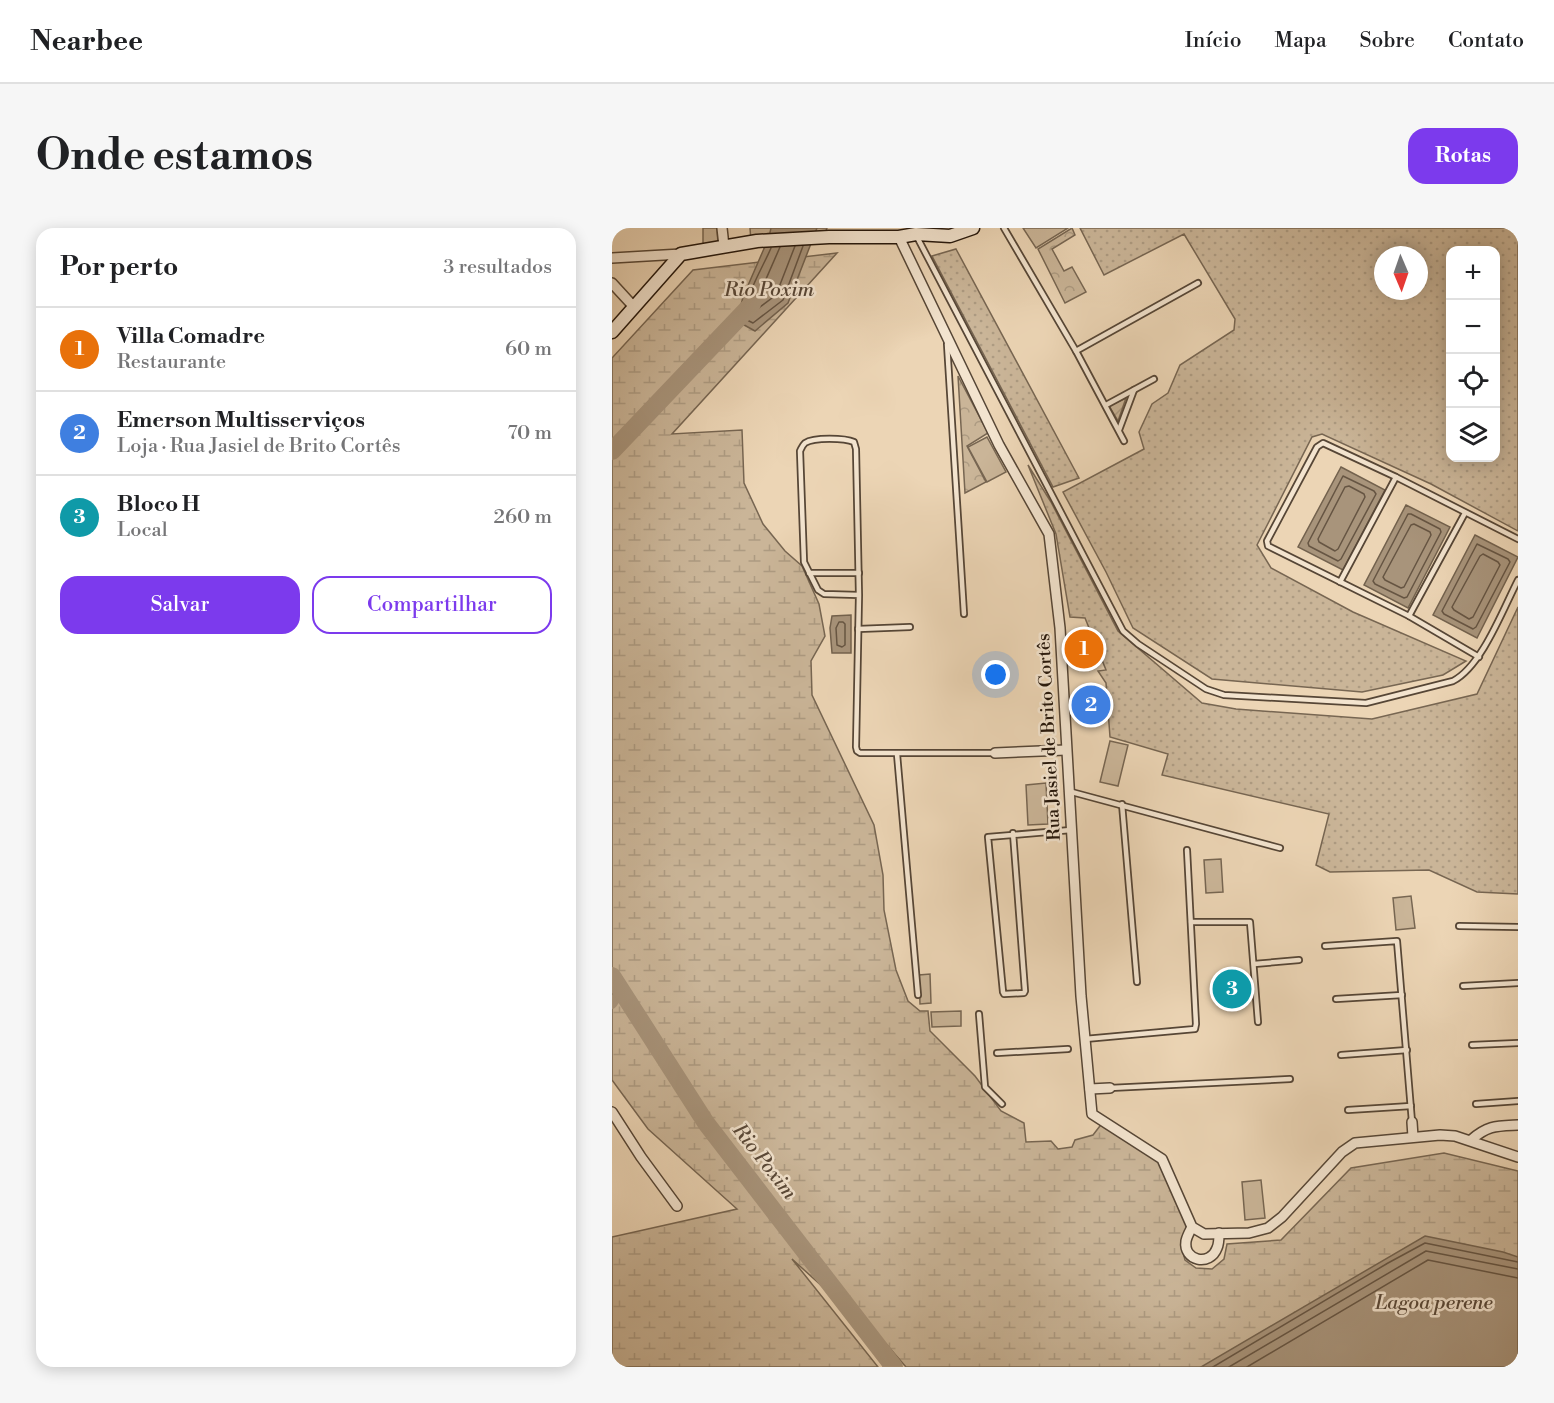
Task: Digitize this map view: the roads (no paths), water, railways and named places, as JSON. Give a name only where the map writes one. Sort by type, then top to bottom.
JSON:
[{"type":"street","points":[[724,228],[724,246]]},
{"type":"street","points":[[612,258],[681,254],[757,241],[830,237],[899,237],[915,231],[950,236],[973,228]]},
{"type":"street","name":"Rua Jasiel de Brito Cortês","points":[[899,237],[999,446],[1048,534],[1060,628],[1068,791],[1091,1109],[1094,1116],[1162,1159],[1192,1227],[1186,1240],[1186,1250],[1193,1258],[1203,1261],[1213,1257],[1218,1247],[1219,1233]]},
{"type":"street","points":[[612,332],[681,254]]},
{"type":"street","points":[[612,283],[634,307]]},
{"type":"street","points":[[995,753],[1066,750]]},
{"type":"street","points":[[1090,1089],[1110,1088]]},
{"type":"street","points":[[612,1112],[677,1206]]},
{"type":"street","points":[[1412,1122],[1413,1137]]},
{"type":"street","points":[[1471,1140],[1482,1130],[1491,1126],[1518,1125]]},
{"type":"street","points":[[1192,1227],[1204,1234],[1249,1233],[1268,1228],[1282,1217],[1342,1152],[1355,1143],[1440,1135],[1471,1140],[1518,1157]]},
{"type":"lane","points":[[1004,228],[1076,351],[1124,441]]},
{"type":"lane","points":[[915,231],[1123,632],[1214,692],[1233,696],[1352,704],[1371,702],[1454,681],[1464,674],[1479,657],[1518,580]]},
{"type":"lane","points":[[1076,351],[1198,283]]},
{"type":"lane","points":[[947,336],[964,614]]},
{"type":"lane","points":[[1106,405],[1154,379]]},
{"type":"lane","points":[[1119,430],[1134,390]]},
{"type":"lane","points":[[859,595],[824,594],[815,585],[804,562],[800,451],[803,444],[811,440],[847,438],[854,442],[856,449],[859,595],[857,750],[860,753],[897,754],[995,753]]},
{"type":"lane","points":[[1479,657],[1409,616],[1268,546],[1267,541],[1320,443],[1327,444],[1396,477],[1518,539]]},
{"type":"lane","points":[[1340,582],[1396,477]]},
{"type":"lane","points":[[1409,616],[1465,513]]},
{"type":"lane","points":[[809,573],[858,573]]},
{"type":"lane","points":[[858,629],[910,627]]},
{"type":"lane","points":[[897,754],[918,995]]},
{"type":"lane","points":[[1068,791],[1280,848]]},
{"type":"lane","points":[[1122,804],[1137,982]]},
{"type":"lane","points":[[1013,833],[1025,991],[1024,993],[1004,994],[988,837],[1013,833],[1071,830]]},
{"type":"lane","points":[[1085,1039],[1195,1029],[1187,850]]},
{"type":"lane","points":[[1191,922],[1250,922],[1258,1022]]},
{"type":"lane","points":[[1459,926],[1518,927]]},
{"type":"lane","points":[[1325,946],[1397,940],[1412,1122]]},
{"type":"lane","points":[[1254,964],[1299,960]]},
{"type":"lane","points":[[1463,986],[1518,982]]},
{"type":"lane","points":[[1336,999],[1402,995]]},
{"type":"lane","points":[[979,1014],[985,1087],[1002,1104]]},
{"type":"lane","points":[[1472,1045],[1518,1043]]},
{"type":"lane","points":[[997,1053],[1068,1049]]},
{"type":"lane","points":[[1341,1055],[1407,1050]]},
{"type":"lane","points":[[1110,1088],[1290,1079]]},
{"type":"lane","points":[[1476,1104],[1518,1101]]},
{"type":"lane","points":[[1348,1110],[1411,1106]]},
{"type":"water","name":"Rio Poxim","points":[[771,228],[817,228],[788,303],[755,331],[737,321],[743,297]]},
{"type":"water","points":[[1341,467],[1385,490],[1343,570],[1298,547]]},
{"type":"water","points":[[1406,505],[1450,527],[1408,608],[1364,585]]},
{"type":"water","points":[[1475,535],[1518,557],[1477,638],[1433,615]]},
{"type":"water","points":[[851,615],[851,653],[832,653],[830,628],[832,616]]},
{"type":"water","name":"Lagoa perene","points":[[1425,1236],[1518,1257],[1518,1367],[1201,1367]]},
{"type":"waterway","name":"Rio Poxim","points":[[612,451],[752,304]]},
{"type":"waterway","name":"Rio Poxim","points":[[612,976],[706,1123],[894,1367]]},
{"type":"waterway","points":[[612,1004],[621,991]]},
{"type":"waterway","points":[[884,1367],[890,1363]]},
{"type":"place","name":"Villa Comadre","points":[[1084,649]]},
{"type":"place","name":"Emerson Multisserviços","points":[[1091,705]]},
{"type":"place","name":"Bloco H","points":[[1232,989]]}]
